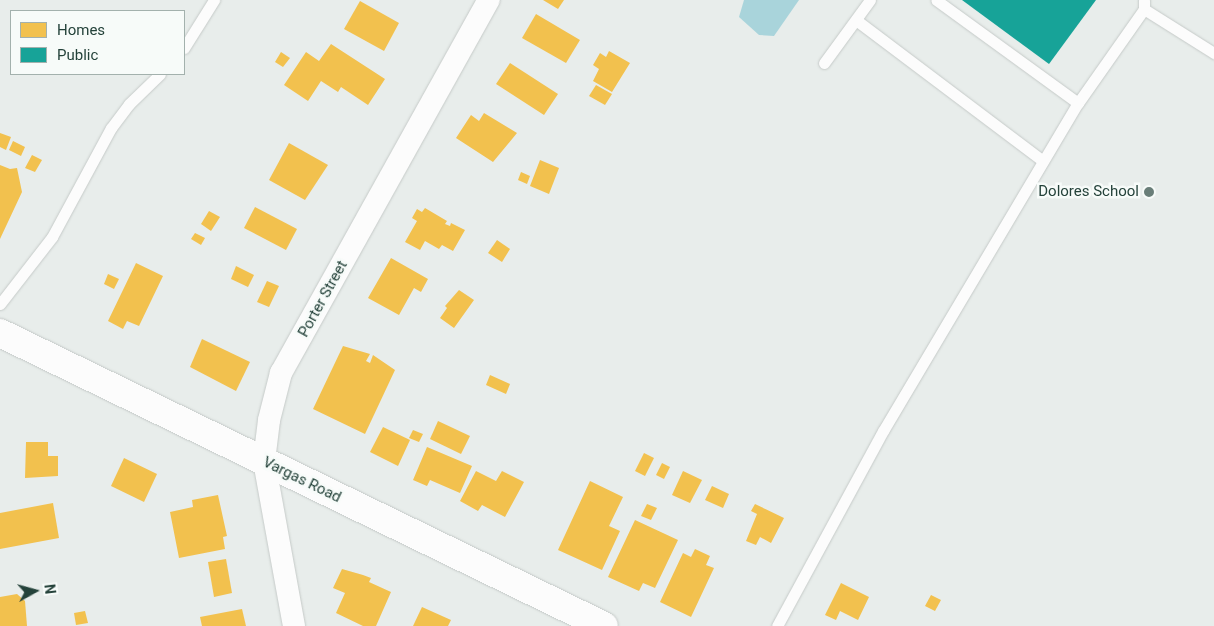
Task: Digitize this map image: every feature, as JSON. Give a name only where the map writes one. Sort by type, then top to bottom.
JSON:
[{"type":"street","name":"Porter Street","points":[[294,626],[264,461],[269,420],[281,373],[489,0]]},
{"type":"street","name":"Vargas Road","points":[[0,333],[604,626]]},
{"type":"lane","points":[[185,46],[214,0]]},
{"type":"lane","points":[[824,63],[870,0]]},
{"type":"lane","points":[[936,0],[1078,103]]},
{"type":"lane","points":[[777,626],[883,431],[1078,103],[1144,4],[1214,53]]},
{"type":"lane","points":[[856,20],[1043,161]]},
{"type":"lane","points":[[0,304],[52,237],[111,128],[159,75]]},
{"type":"water","points":[[744,0],[799,0],[774,36],[759,35],[739,17]]},
{"type":"building: Homes","points":[[543,0],[564,0],[558,9]]},
{"type":"building: Homes","points":[[360,1],[399,23],[384,51],[344,29]]},
{"type":"building: Homes","points":[[536,14],[580,40],[566,63],[522,38]]},
{"type":"building: Homes","points":[[331,44],[385,79],[368,105],[341,87],[338,92],[321,81],[308,101],[284,85],[306,52],[319,61]]},
{"type":"building: Homes","points":[[609,51],[630,63],[612,92],[593,81],[599,69],[593,65],[600,53],[606,57]]},
{"type":"building: Homes","points":[[281,52],[290,58],[283,67],[275,62]]},
{"type":"building: Homes","points":[[510,63],[558,94],[544,115],[496,84]]},
{"type":"building: Homes","points":[[596,85],[612,94],[605,105],[589,96]]},
{"type":"building: Homes","points":[[484,113],[517,133],[493,162],[456,138],[471,115],[479,121]]},
{"type":"building: Homes","points":[[0,133],[11,137],[6,150],[0,147]]},
{"type":"building: Homes","points":[[13,141],[25,147],[21,156],[9,150]]},
{"type":"building: Homes","points":[[289,143],[328,165],[305,200],[269,180]]},
{"type":"building: Homes","points":[[32,155],[42,160],[35,172],[25,168]]},
{"type":"building: Homes","points":[[540,160],[559,168],[549,194],[530,186]]},
{"type":"building: Homes","points":[[0,165],[10,169],[17,168],[22,192],[0,239]]},
{"type":"building: Homes","points":[[521,172],[530,176],[527,184],[518,180]]},
{"type":"building: Homes","points":[[255,207],[297,229],[286,250],[244,228]]},
{"type":"building: Homes","points":[[425,208],[447,221],[445,224],[450,226],[451,223],[465,230],[453,251],[442,245],[439,249],[425,241],[420,250],[405,242],[417,221],[412,218],[417,209],[422,212]]},
{"type":"building: Homes","points":[[209,211],[220,217],[211,231],[201,224]]},
{"type":"building: Homes","points":[[195,233],[205,238],[201,245],[191,239]]},
{"type":"building: Homes","points":[[497,240],[510,249],[502,262],[488,253]]},
{"type":"building: Homes","points":[[391,258],[428,279],[421,292],[414,288],[399,315],[368,298]]},
{"type":"building: Homes","points":[[136,263],[163,276],[139,326],[127,321],[123,329],[108,321]]},
{"type":"building: Homes","points":[[236,266],[254,275],[248,287],[231,279]]},
{"type":"building: Homes","points":[[108,274],[119,279],[114,289],[104,284]]},
{"type":"building: Homes","points":[[267,281],[279,286],[269,307],[257,302]]},
{"type":"building: Homes","points":[[459,290],[474,300],[454,328],[440,318],[447,308],[445,306]]},
{"type":"building: Homes","points":[[202,339],[250,362],[236,391],[190,367]]},
{"type":"building: Homes","points":[[343,346],[370,354],[366,361],[370,363],[373,355],[395,370],[365,434],[313,409]]},
{"type":"building: Homes","points":[[490,375],[510,384],[506,394],[486,385]]},
{"type":"building: Homes","points":[[438,421],[470,436],[461,454],[430,439]]},
{"type":"building: Homes","points":[[383,427],[410,440],[398,466],[370,452]]},
{"type":"building: Homes","points":[[413,430],[423,434],[419,442],[409,438]]},
{"type":"building: Homes","points":[[26,442],[48,442],[48,456],[58,456],[58,476],[25,478]]},
{"type":"building: Homes","points":[[427,447],[472,466],[460,493],[430,480],[427,486],[413,480]]},
{"type":"building: Homes","points":[[644,453],[654,458],[645,476],[635,471]]},
{"type":"building: Homes","points":[[124,458],[157,474],[144,502],[111,486]]},
{"type":"building: Homes","points":[[662,463],[670,467],[664,479],[656,475]]},
{"type":"building: Homes","points":[[476,471],[496,481],[502,471],[524,482],[505,517],[482,505],[478,511],[460,501]]},
{"type":"building: Homes","points":[[683,471],[702,480],[690,503],[672,495]]},
{"type":"building: Homes","points":[[590,481],[623,497],[609,526],[620,531],[602,570],[558,550]]},
{"type":"building: Homes","points":[[712,486],[729,494],[723,508],[705,500]]},
{"type":"building: Homes","points":[[218,495],[227,536],[223,537],[225,549],[179,558],[170,512],[193,507],[192,500]]},
{"type":"building: Homes","points":[[53,503],[59,538],[0,549],[0,513]]},
{"type":"building: Homes","points":[[647,504],[657,508],[651,520],[641,516]]},
{"type":"building: Homes","points":[[755,504],[784,518],[771,543],[760,537],[756,545],[746,541],[757,514],[751,511]]},
{"type":"building: Homes","points":[[635,520],[678,540],[655,588],[643,583],[639,591],[608,577]]},
{"type":"building: Homes","points":[[695,549],[710,556],[706,565],[714,568],[691,617],[660,602],[683,553],[691,557]]},
{"type":"building: Homes","points":[[226,559],[232,593],[214,597],[208,562]]},
{"type":"building: Homes","points":[[342,569],[371,578],[369,582],[391,592],[376,626],[363,626],[336,613],[345,593],[333,588]]},
{"type":"building: Homes","points":[[841,583],[869,597],[858,620],[840,611],[836,620],[825,615]]},
{"type":"building: Homes","points":[[17,594],[25,601],[27,626],[0,626],[0,597]]},
{"type":"building: Homes","points":[[931,595],[941,600],[935,611],[925,606]]},
{"type":"building: Homes","points":[[422,607],[451,620],[448,626],[413,626]]},
{"type":"building: Homes","points":[[242,609],[246,626],[202,626],[200,617]]},
{"type":"building: Homes","points":[[85,611],[88,623],[76,625],[74,613]]},
{"type":"building: Public","points":[[962,0],[1096,0],[1049,64]]},
{"type":"place","name":"Dolores School","points":[[1149,192]]}]
